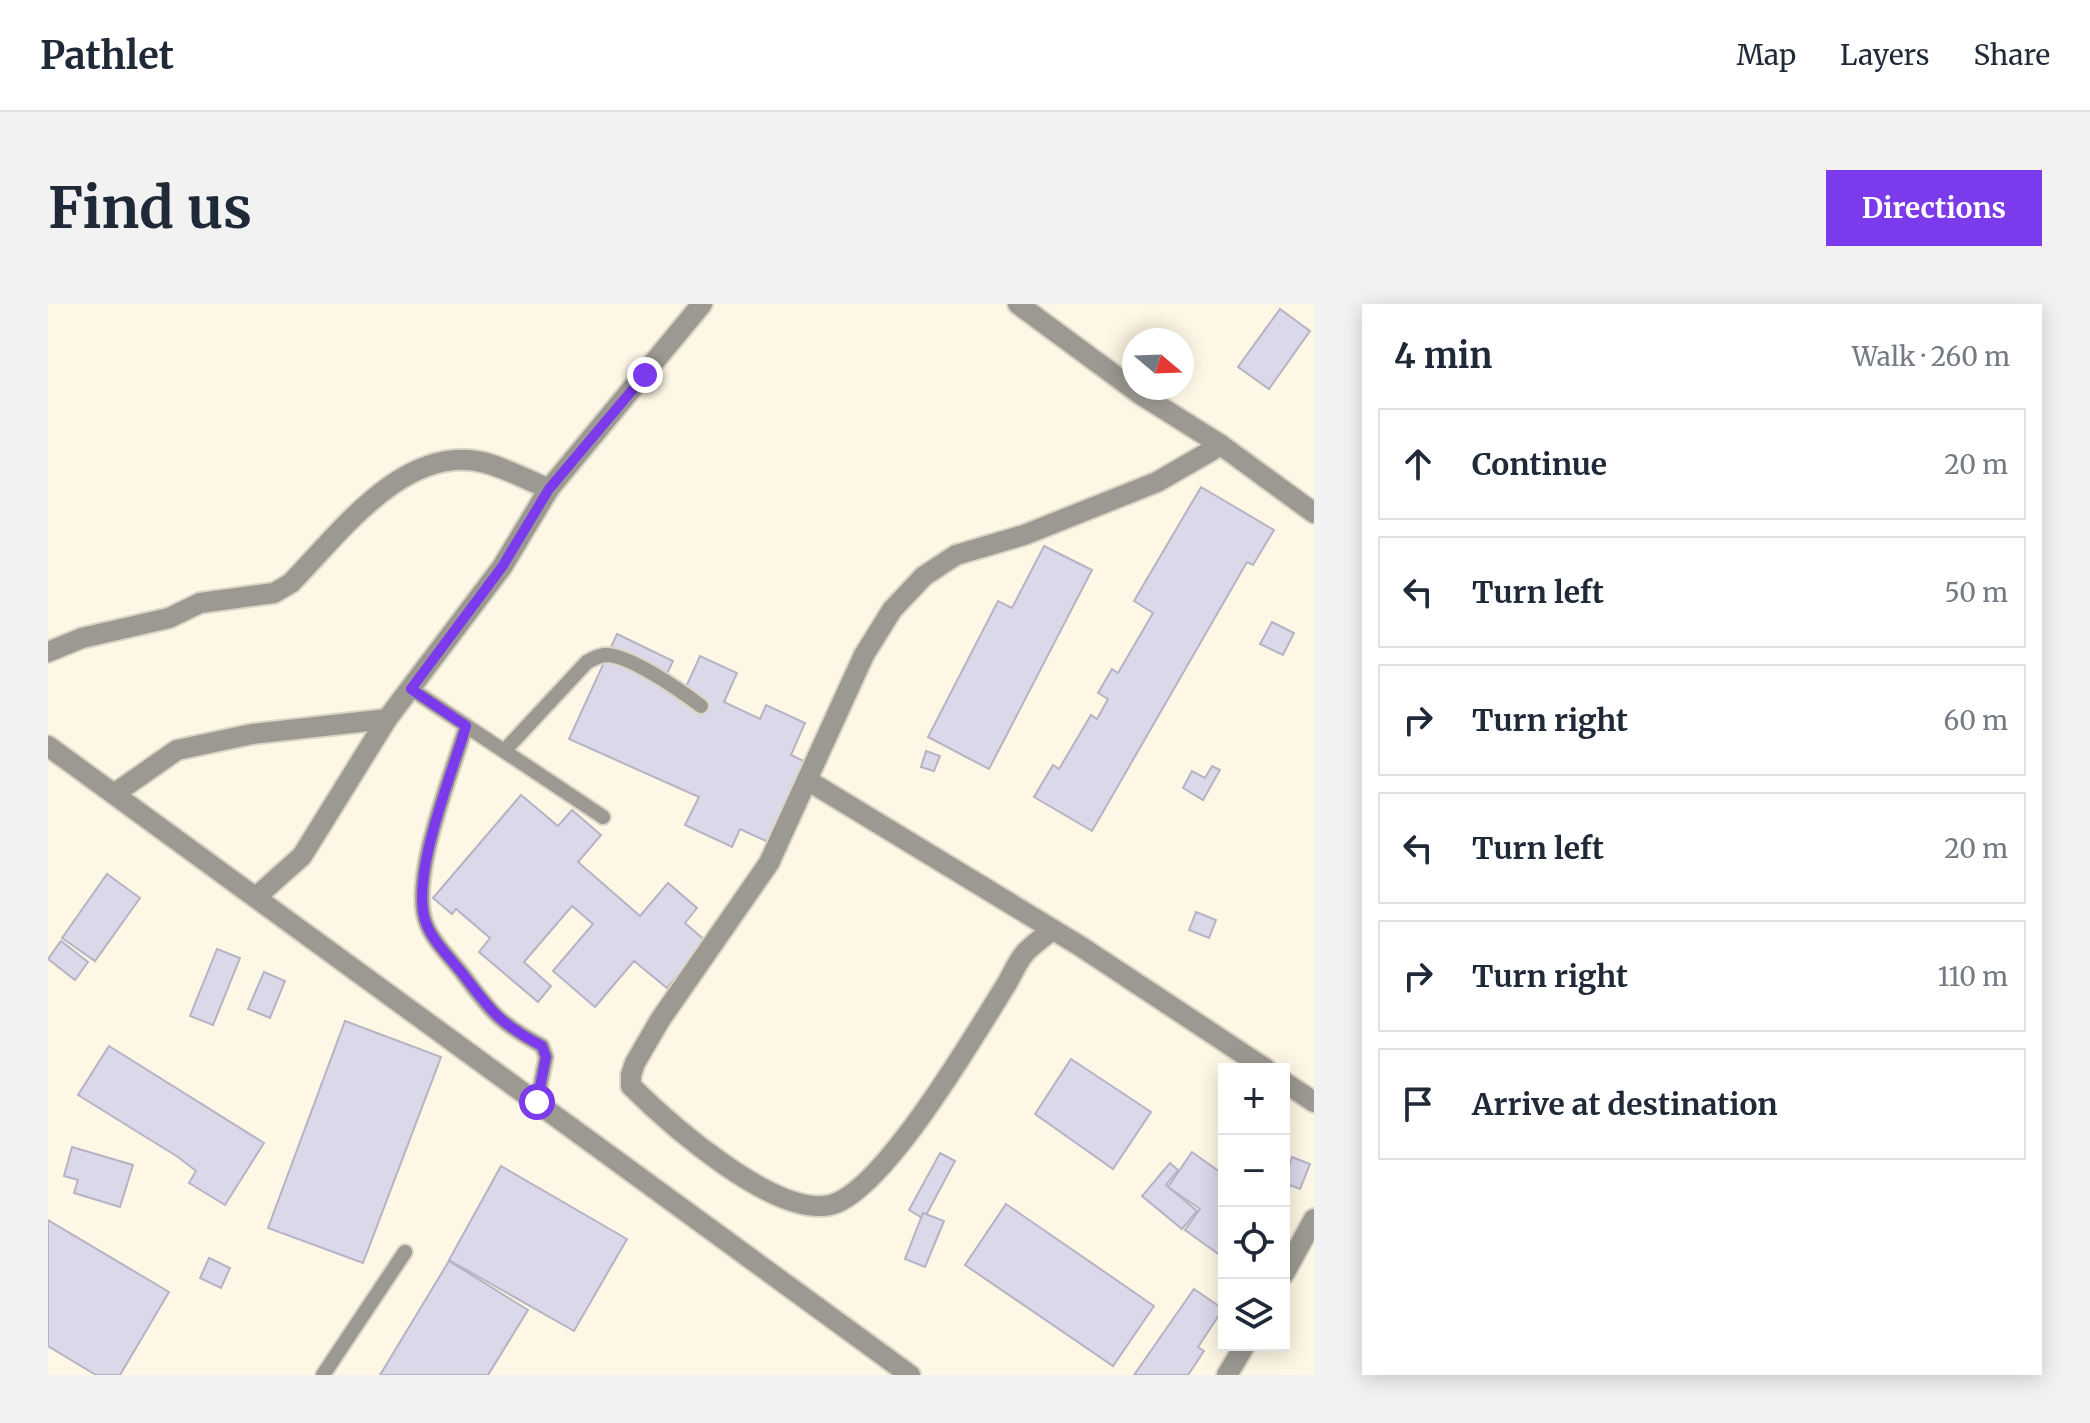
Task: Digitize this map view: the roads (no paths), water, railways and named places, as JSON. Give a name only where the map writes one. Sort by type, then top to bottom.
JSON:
[{"type":"street","points":[[256,897],[302,856],[387,719],[502,567],[549,489],[702,304]]},
{"type":"street","points":[[1018,304],[1140,394],[1221,445],[1314,513]]},
{"type":"street","points":[[1052,930],[1025,952],[924,1114],[863,1186],[832,1204],[815,1206],[794,1202],[746,1180],[654,1108],[631,1086],[635,1063],[660,1020],[769,863],[864,655],[892,610],[924,576],[956,555],[1024,535],[1157,482],[1221,445]]},
{"type":"street","points":[[48,652],[82,638],[169,618],[212,600],[274,593],[291,583],[388,485],[421,467],[456,459],[485,463],[549,489]]},
{"type":"street","points":[[114,794],[177,750],[252,734],[387,719]]},
{"type":"street","points":[[48,746],[910,1375]]},
{"type":"street","points":[[807,780],[1143,986],[1257,1063]]},
{"type":"street","points":[[1290,1086],[1314,1102]]},
{"type":"street","points":[[1290,1263],[1314,1219]]},
{"type":"street","points":[[1227,1375],[1241,1351]]},
{"type":"lane","points":[[505,750],[587,662],[602,655],[615,656],[646,670],[701,706]]},
{"type":"lane","points":[[411,689],[603,817]]},
{"type":"lane","points":[[466,726],[423,868],[420,901],[426,926],[494,1015],[510,1029],[542,1046],[546,1057],[537,1102]]},
{"type":"lane","points":[[323,1375],[405,1252]]}]
